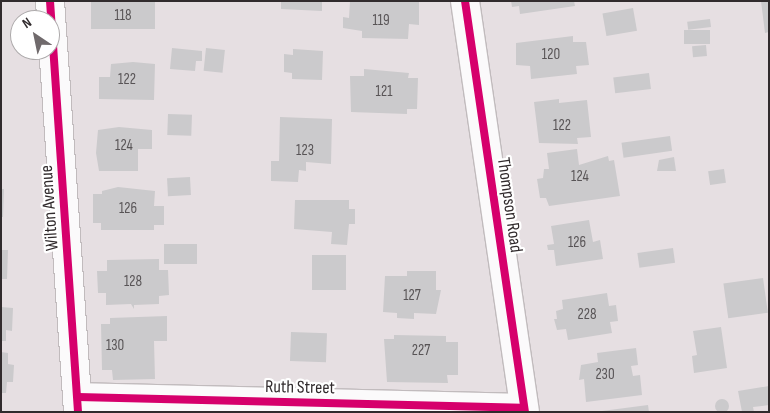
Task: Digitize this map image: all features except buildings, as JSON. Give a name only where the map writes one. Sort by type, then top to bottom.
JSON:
[{"type":"street","name":"Wilton Avenue","points":[[50,1],[78,405]]},
{"type":"street","name":"Thompson Road","points":[[466,1],[523,410]]},
{"type":"street","name":"Ruth Street","points":[[78,405],[523,410]]},
{"type":"cycle path","points":[[50,1],[78,412]]},
{"type":"cycle path","points":[[465,1],[525,412]]},
{"type":"cycle path","points":[[78,397],[522,408]]}]
